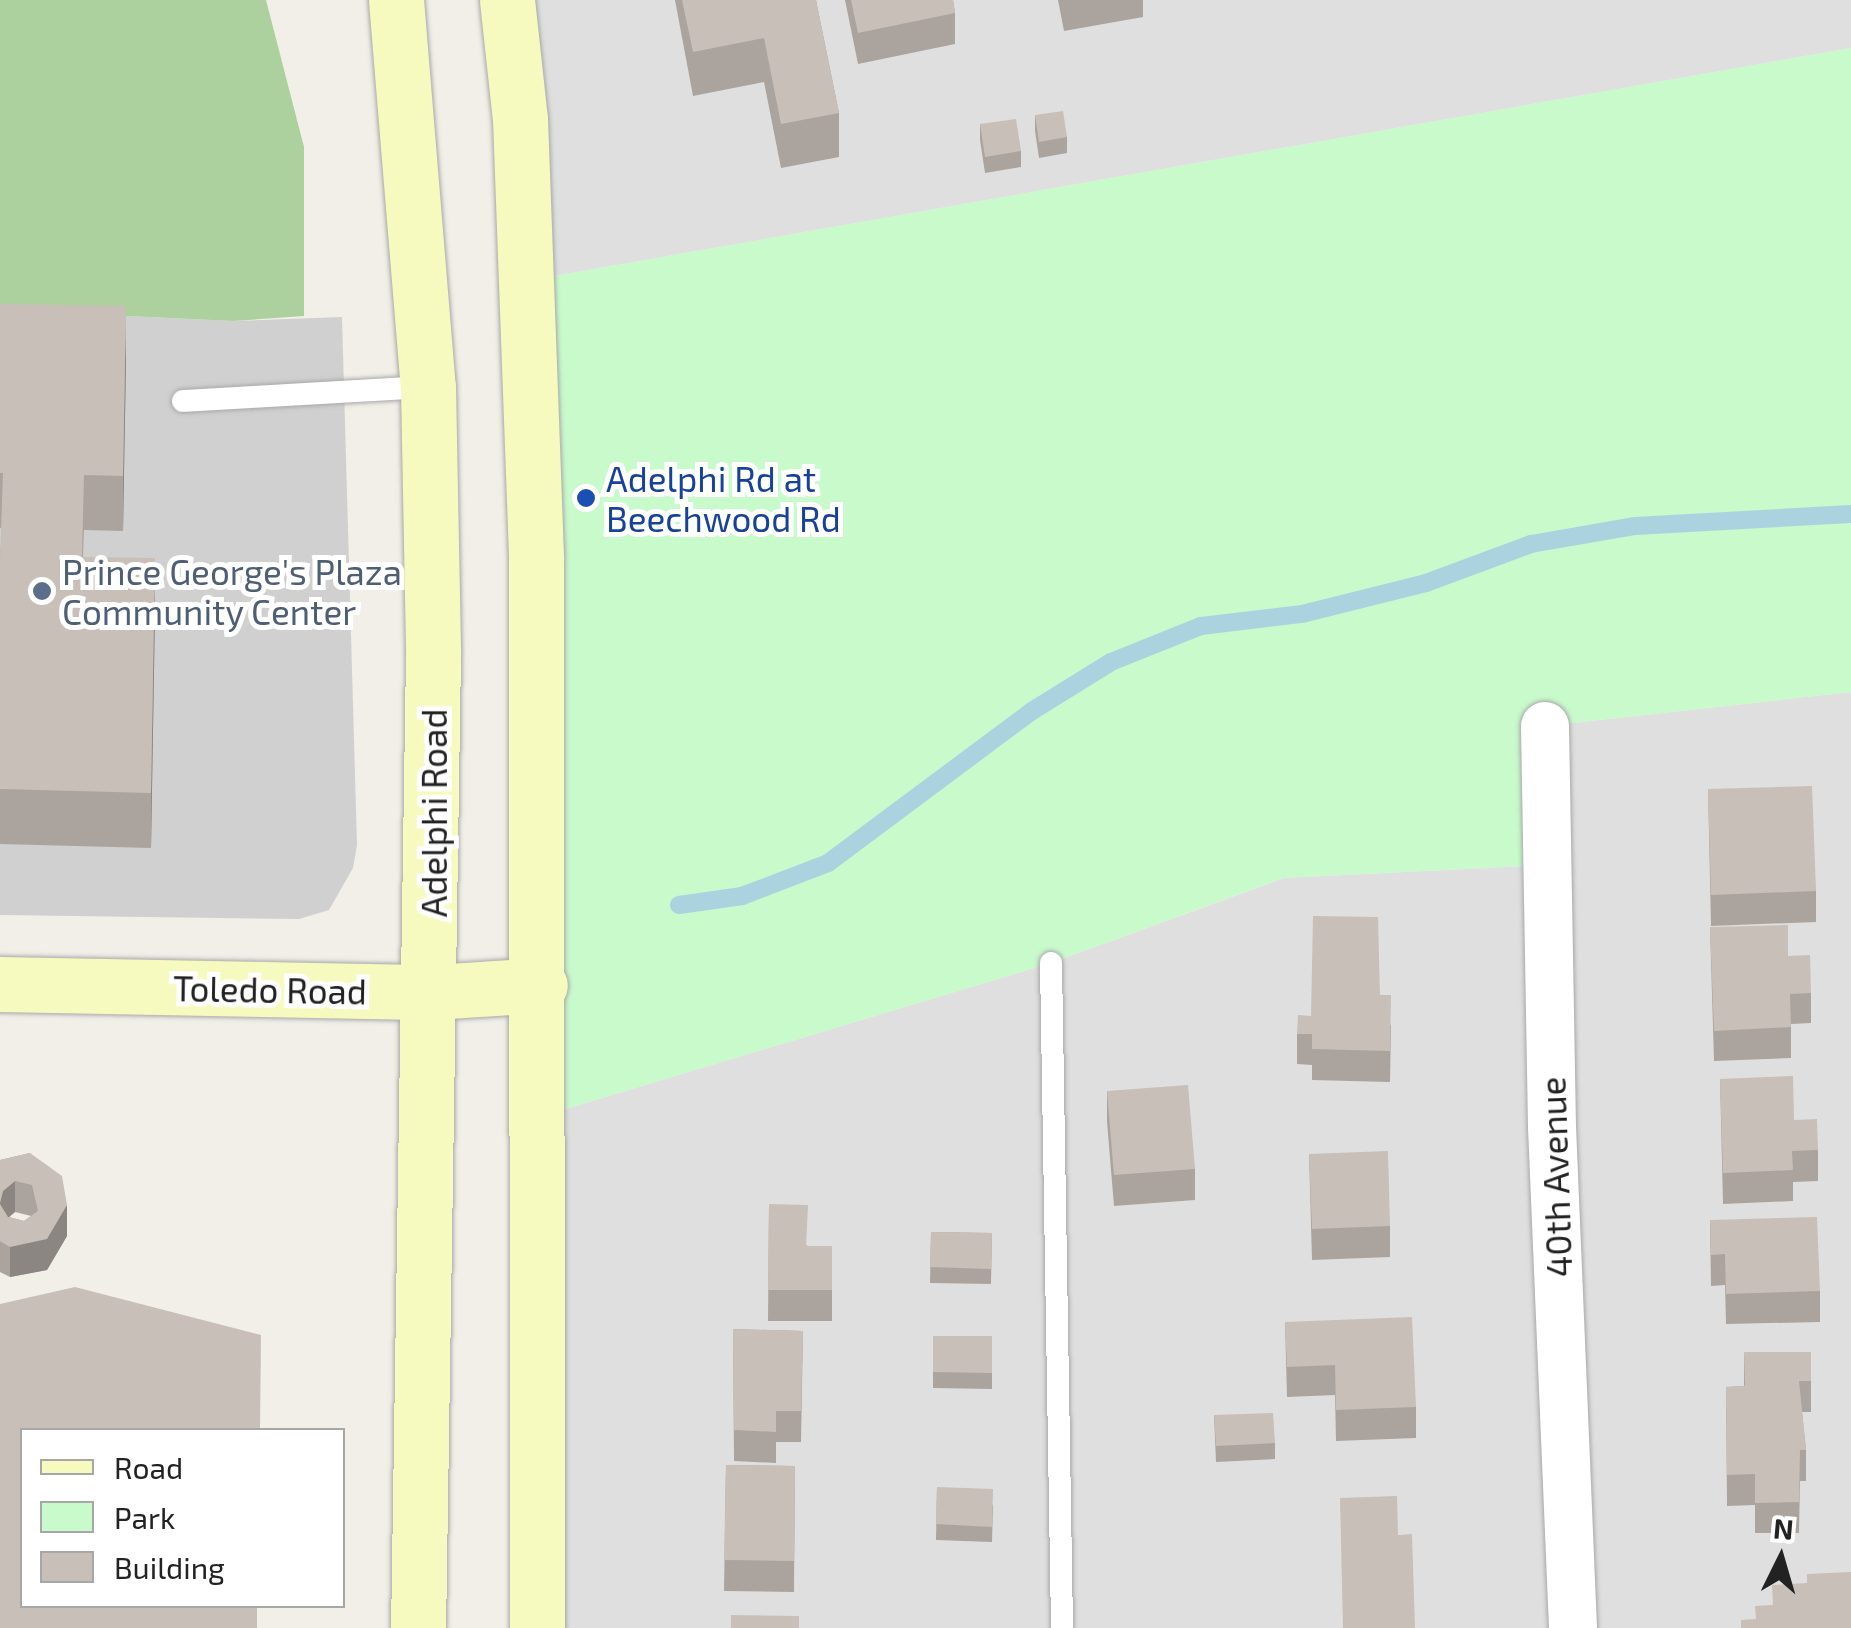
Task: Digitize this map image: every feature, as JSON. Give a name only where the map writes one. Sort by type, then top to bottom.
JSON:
[{"type":"main road","name":"Adelphi Road","points":[[396,0],[428,388],[432,992],[418,1628]]},
{"type":"main road","points":[[507,0],[520,119],[536,560],[540,985],[536,1628]]},
{"type":"main road","name":"Toledo Road","points":[[0,984],[432,992],[540,985]]},
{"type":"street","name":"40th Avenue","points":[[1545,726],[1552,1127],[1573,1628]]},
{"type":"lane","points":[[183,402],[428,388]]},
{"type":"lane","points":[[1051,963],[1062,1628]]},
{"type":"shaded area","points":[[507,0],[1851,0],[1851,48],[526,281]]},
{"type":"shaded area","points":[[0,310],[233,321],[342,317],[357,845],[353,868],[329,910],[299,919],[0,915]]},
{"type":"shaded area","points":[[1851,692],[1851,1628],[537,1628],[539,1117],[1051,963],[1284,878],[1546,865],[1545,726]]},
{"type":"green space","points":[[0,0],[266,0],[304,147],[304,316],[233,321],[0,310]]},
{"type":"green space","points":[[1851,48],[1851,692],[1545,726],[1547,865],[1283,878],[1051,963],[539,1117],[526,281]]},
{"type":"building","points":[[682,0],[816,0],[839,113],[781,124],[764,38],[693,52]]},
{"type":"building","points":[[851,0],[953,0],[955,13],[858,33]]},
{"type":"building","points":[[1063,111],[1067,137],[1039,142],[1035,115]]},
{"type":"building","points":[[1016,119],[1021,151],[985,157],[980,124]]},
{"type":"building","name":"Prince George's Plaza Community Center","points":[[0,304],[126,306],[123,476],[84,475],[82,557],[155,558],[151,793],[0,789]]},
{"type":"building","points":[[1812,786],[1816,891],[1711,895],[1708,789]]},
{"type":"building","points":[[1313,916],[1378,917],[1380,995],[1391,995],[1390,1051],[1312,1049],[1312,1034],[1297,1034],[1298,1015],[1311,1016]]},
{"type":"building","points":[[1788,925],[1788,956],[1810,955],[1811,993],[1790,994],[1791,1027],[1714,1031],[1710,927]]},
{"type":"building","points":[[1793,1076],[1794,1120],[1817,1119],[1818,1150],[1792,1151],[1793,1170],[1723,1173],[1720,1079]]},
{"type":"building","points":[[1188,1085],[1195,1169],[1114,1175],[1107,1091]]},
{"type":"building","points":[[1388,1151],[1390,1226],[1312,1229],[1309,1154]]},
{"type":"building","points":[[30,1153],[62,1176],[67,1205],[47,1239],[10,1247],[0,1241],[0,1204],[8,1217],[24,1221],[38,1211],[32,1185],[15,1181],[3,1191],[0,1203],[0,1160]]},
{"type":"building","points":[[769,1204],[808,1205],[806,1246],[832,1246],[832,1290],[768,1290]]},
{"type":"building","points":[[1817,1217],[1820,1291],[1726,1294],[1725,1254],[1711,1255],[1710,1220]]},
{"type":"building","points":[[931,1232],[992,1233],[991,1269],[930,1267]]},
{"type":"building","points":[[75,1287],[261,1335],[260,1428],[20,1428],[20,1608],[257,1608],[257,1628],[0,1628],[0,1304]]},
{"type":"building","points":[[1412,1317],[1416,1407],[1336,1410],[1335,1365],[1287,1367],[1285,1322]]},
{"type":"building","points":[[733,1329],[803,1331],[801,1411],[776,1411],[776,1432],[734,1430]]},
{"type":"building","points":[[933,1336],[992,1336],[992,1373],[933,1372]]},
{"type":"building","points":[[1744,1352],[1811,1352],[1811,1381],[1799,1381],[1806,1450],[1800,1450],[1799,1502],[1755,1503],[1755,1474],[1727,1475],[1726,1387],[1745,1386]]},
{"type":"building","points":[[1273,1413],[1275,1443],[1216,1446],[1214,1415]]},
{"type":"building","points":[[726,1465],[795,1466],[794,1561],[724,1560]]},
{"type":"building","points":[[937,1487],[993,1489],[992,1527],[936,1524]]},
{"type":"building","points":[[1397,1496],[1398,1535],[1412,1534],[1415,1628],[1343,1628],[1340,1498]]},
{"type":"building","points":[[1851,1572],[1851,1628],[1741,1628],[1741,1620],[1756,1619],[1755,1606],[1773,1605],[1772,1585],[1807,1583],[1807,1574]]},
{"type":"building","points":[[731,1615],[799,1616],[799,1628],[731,1628]]},
{"type":"waterway","points":[[679,905],[742,896],[828,863],[1032,711],[1111,662],[1201,626],[1302,614],[1426,583],[1531,544],[1635,526],[1851,514]]},
{"type":"place","name":"Adelphi Rd at Beechwood Rd","points":[[586,498]]},
{"type":"place","name":"Prince George's Plaza Community Center","points":[[42,591]]}]
